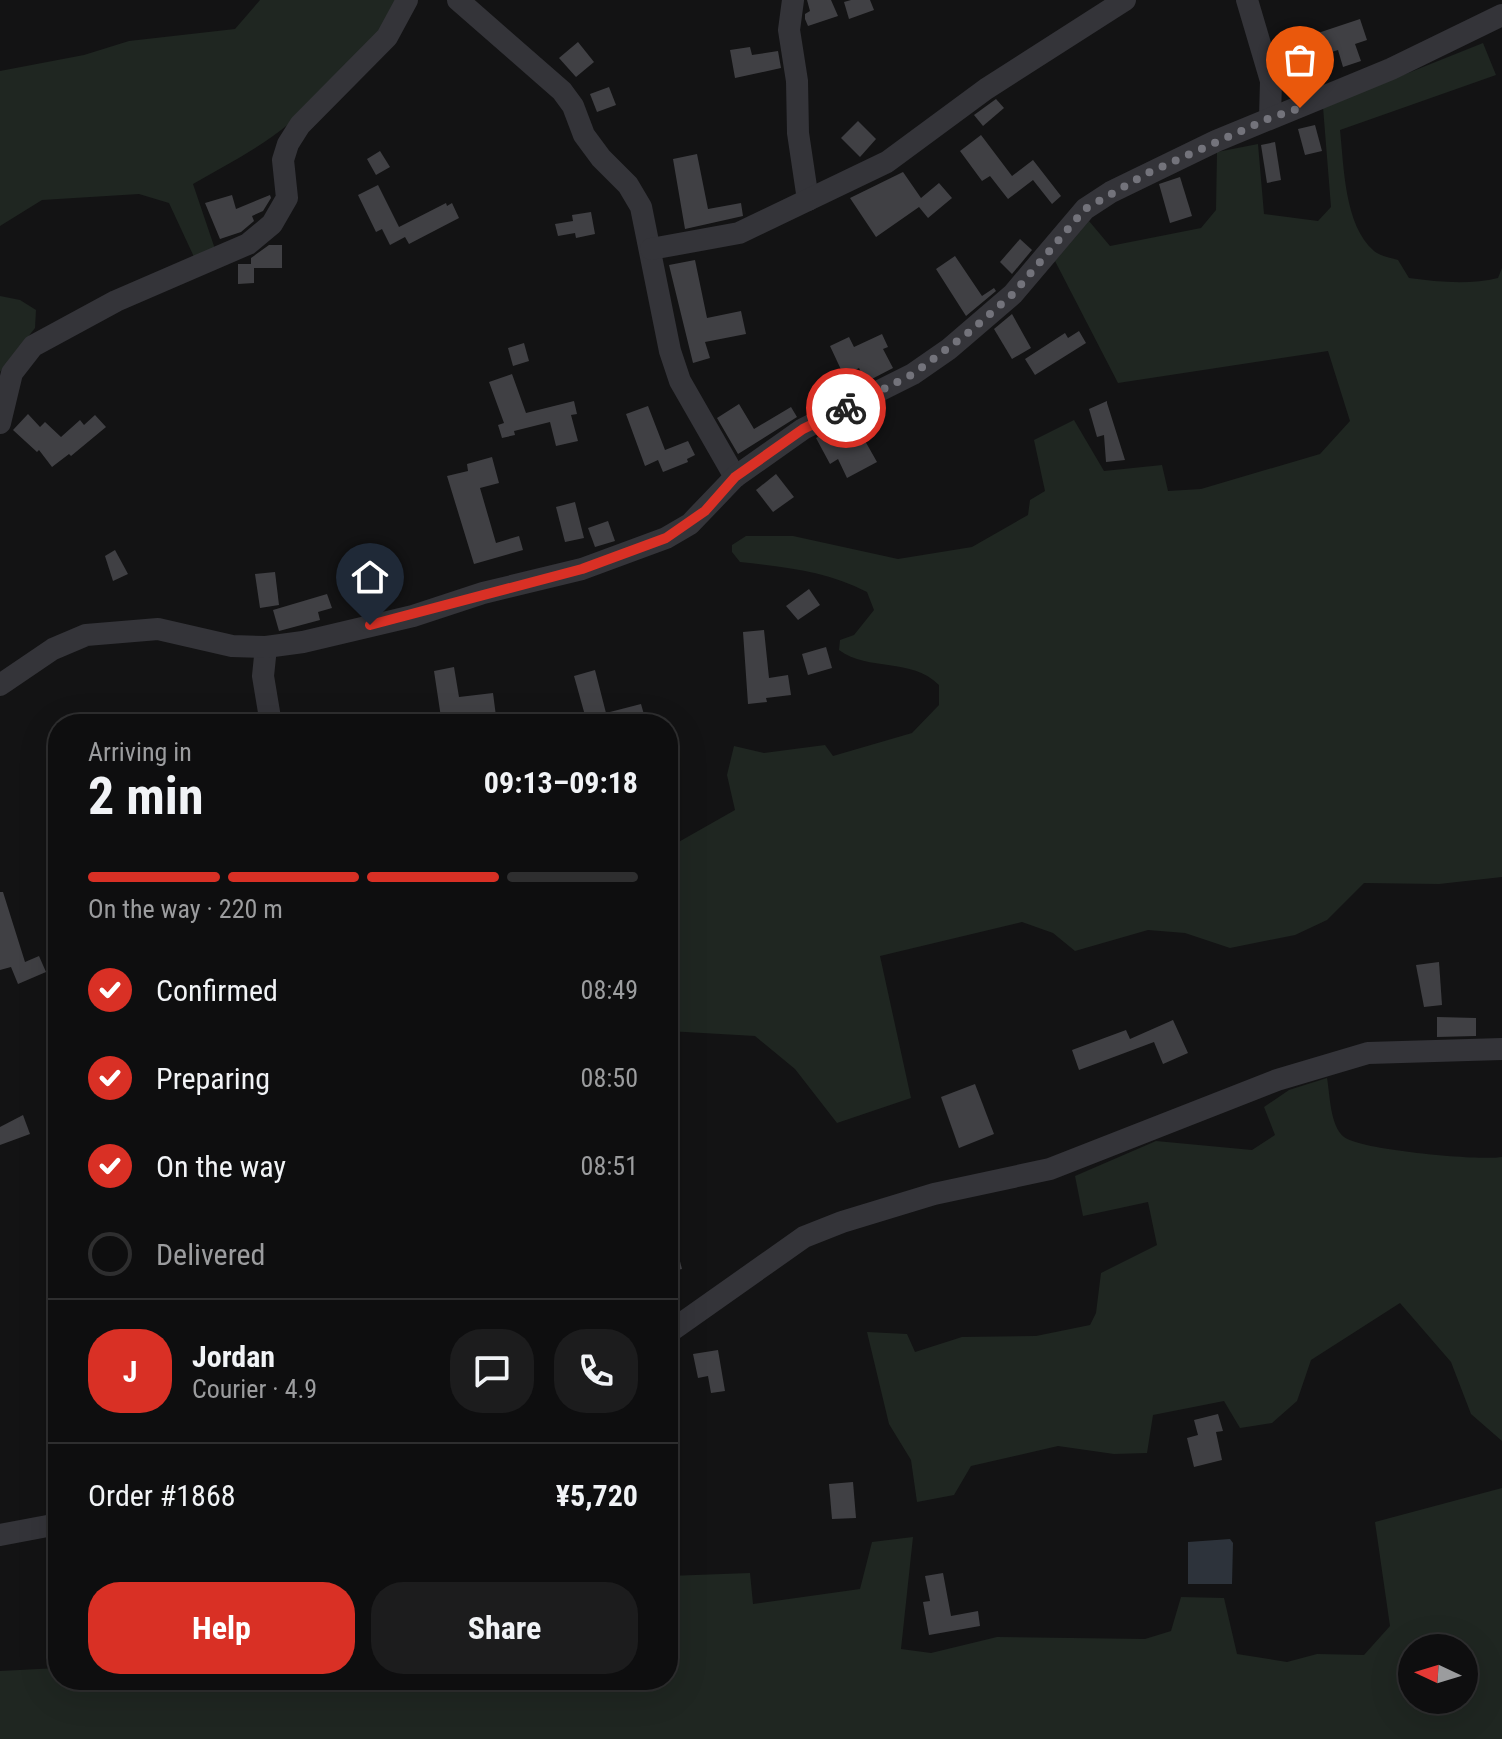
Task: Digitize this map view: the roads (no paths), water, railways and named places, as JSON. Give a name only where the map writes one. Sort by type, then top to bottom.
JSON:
[{"type":"street","points":[[0,423],[12,373],[33,346],[116,301],[248,244],[272,224],[287,198],[283,160],[288,144],[300,125],[387,37],[407,0]]},
{"type":"street","points":[[458,0],[542,72],[573,106],[584,135],[601,158],[628,185],[641,207],[670,351],[680,381],[735,477]]},
{"type":"street","points":[[793,0],[789,30],[797,81],[798,133],[808,200]]},
{"type":"street","points":[[651,249],[739,233],[887,162],[986,89],[1125,0]]},
{"type":"street","points":[[1247,0],[1271,81],[1270,118]]},
{"type":"street","points":[[0,685],[53,649],[86,635],[158,629],[232,646],[266,647],[303,642],[413,616],[483,593],[582,569],[666,538],[690,524],[735,477],[803,429],[913,374],[949,349],[1013,294],[1085,209],[1148,173],[1270,118],[1391,69],[1502,15]]},
{"type":"street","points":[[266,647],[263,676],[269,714]]},
{"type":"street","points":[[678,1326],[804,1237],[842,1222],[934,1194],[1050,1169],[1277,1080],[1368,1053],[1502,1049]]},
{"type":"street","points":[[0,1535],[48,1526]]}]
